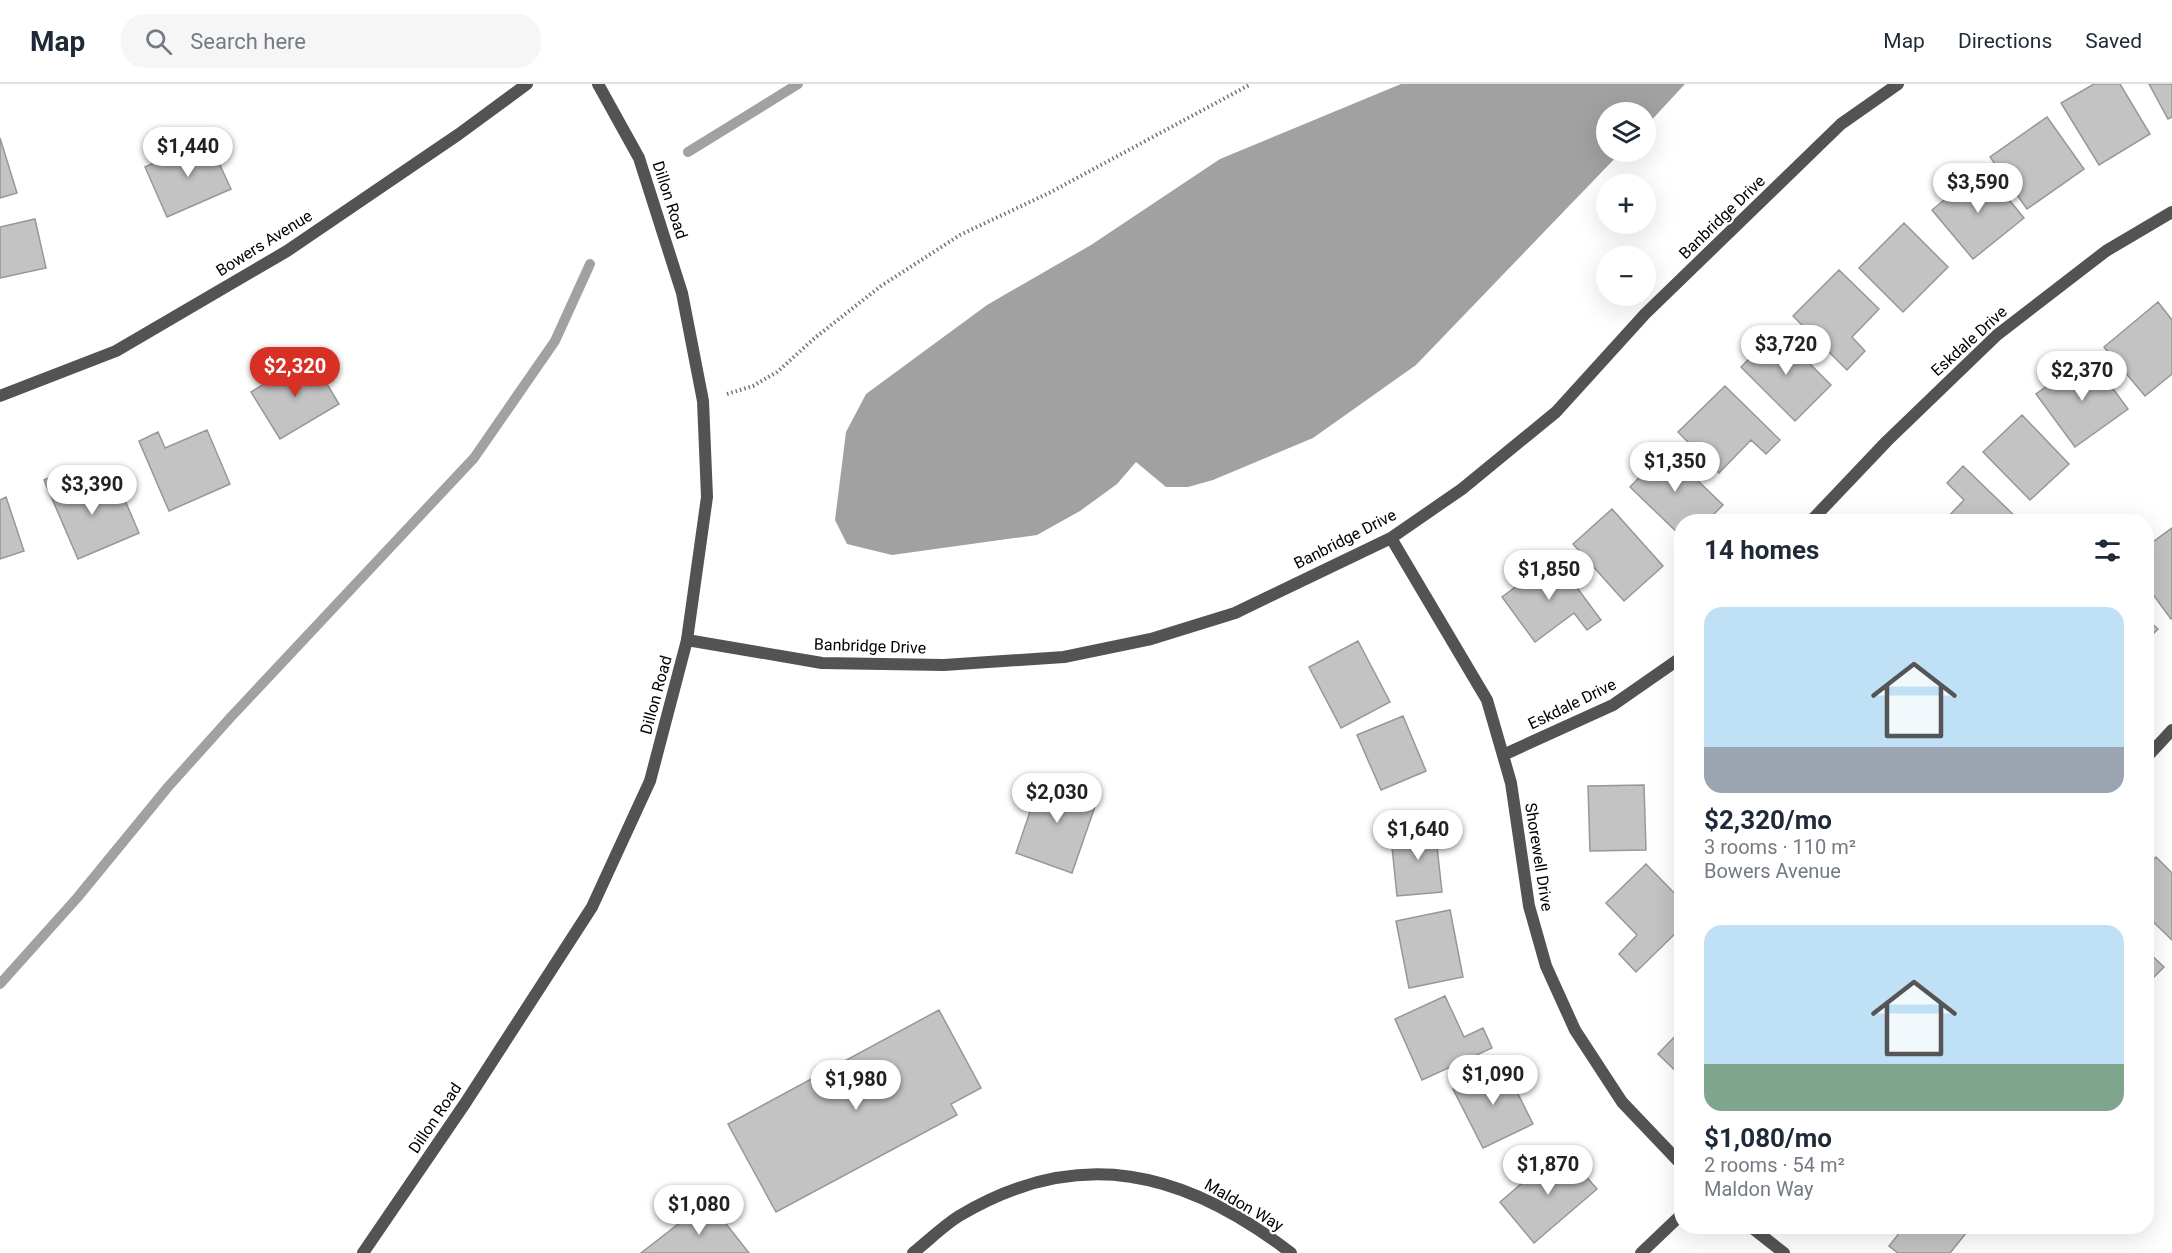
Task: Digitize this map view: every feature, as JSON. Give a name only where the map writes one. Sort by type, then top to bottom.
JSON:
[{"type":"street","name":"Bowers Avenue","points":[[0,396],[116,351],[277,257],[450,140],[527,84]]},
{"type":"street","name":"Dillon Road","points":[[363,1253],[466,1102],[592,907],[650,781],[687,640],[707,498],[703,401],[682,293],[639,158],[598,84]]},
{"type":"street","name":"Banbridge Drive","points":[[687,640],[822,663],[944,665],[1064,657],[1150,639],[1235,613],[1391,538],[1462,489],[1556,412],[1645,314],[1841,124],[1898,84]]},
{"type":"street","name":"Eskdale Drive","points":[[1818,514],[1887,441],[1997,335],[2106,251],[2172,212]]},
{"type":"street","name":"Shorewell Drive","points":[[1391,538],[1487,700],[1511,783],[1529,906],[1546,966],[1575,1029],[1622,1102],[1674,1157]]},
{"type":"street","name":"Eskdale Drive","points":[[1503,755],[1613,705],[1674,663]]},
{"type":"street","points":[[2154,749],[2172,730]]},
{"type":"street","name":"Maldon Way","points":[[913,1253],[958,1217],[1002,1194],[1041,1181],[1087,1174],[1128,1176],[1168,1184],[1215,1203],[1261,1230],[1291,1253]]},
{"type":"street","points":[[1641,1253],[1674,1222]]},
{"type":"street","points":[[1760,1234],[1784,1253]]},
{"type":"path","points":[[703,401],[753,386],[777,372],[816,337],[881,286],[960,235],[1051,192],[1251,84]]},
{"type":"shaded area","points":[[1401,84],[1685,84],[1656,115],[1656,102],[1596,102],[1596,162],[1611,162],[1600,174],[1596,174],[1596,178],[1416,365],[1313,438],[1213,480],[1188,487],[1166,487],[1136,462],[1117,484],[1080,511],[1037,535],[892,555],[847,544],[835,520],[846,432],[866,394],[987,305],[1091,245],[1220,159]]},
{"type":"building","points":[[2094,84],[2120,84],[2150,134],[2099,165],[2061,103]]},
{"type":"building","points":[[2149,84],[2172,84],[2172,117],[2168,119]]},
{"type":"building","points":[[2047,117],[2084,169],[2027,209],[1990,157]]},
{"type":"building","points":[[0,138],[17,193],[0,198]]},
{"type":"building","points":[[208,139],[231,189],[167,217],[145,167]]},
{"type":"building","points":[[1983,168],[2024,218],[1973,259],[1932,210]]},
{"type":"building","points":[[35,219],[46,268],[0,278],[0,227]]},
{"type":"building","points":[[1904,223],[1948,267],[1903,312],[1859,268]]},
{"type":"building","points":[[1839,270],[1879,309],[1852,337],[1865,351],[1847,370],[1793,316]]},
{"type":"building","points":[[2158,302],[2172,320],[2172,374],[2145,396],[2104,347]]},
{"type":"building","points":[[1777,331],[1831,385],[1795,421],[1741,367]]},
{"type":"building","points":[[310,356],[339,404],[280,439],[251,392]]},
{"type":"building","points":[[2089,356],[2128,409],[2075,447],[2036,394]]},
{"type":"building","points":[[1725,386],[1780,440],[1766,454],[1751,440],[1719,473],[1678,432]]},
{"type":"building","points":[[2022,415],[2069,464],[2030,500],[1983,452]]},
{"type":"building","points":[[207,430],[230,484],[169,511],[139,441],[158,432],[165,448]]},
{"type":"building","points":[[1666,450],[1723,505],[1714,514],[1674,514],[1674,529],[1630,487]]},
{"type":"building","points":[[1963,466],[2013,514],[1951,514],[1964,500],[1947,483]]},
{"type":"building","points":[[65,471],[78,502],[118,484],[139,533],[78,559],[44,480]]},
{"type":"building","points":[[6,497],[24,551],[0,559],[0,500]]},
{"type":"building","points":[[1612,509],[1663,566],[1624,601],[1573,544]]},
{"type":"building","points":[[2172,528],[2172,619],[2154,596],[2154,541]]},
{"type":"building","points":[[1555,558],[1601,620],[1587,630],[1574,613],[1535,642],[1502,597]]},
{"type":"building","points":[[1358,641],[1390,702],[1341,728],[1309,667]]},
{"type":"building","points":[[1403,716],[1426,771],[1381,790],[1357,735]]},
{"type":"building","points":[[1042,776],[1099,795],[1072,873],[1016,853]]},
{"type":"building","points":[[1644,785],[1646,850],[1590,851],[1588,786]]},
{"type":"building","points":[[1434,819],[1442,892],[1397,896],[1392,847],[1406,845],[1404,823]]},
{"type":"building","points":[[2156,857],[2172,873],[2172,940],[2154,923],[2154,859]]},
{"type":"building","points":[[1646,864],[1674,893],[1674,935],[1636,972],[1619,954],[1637,935],[1606,903]]},
{"type":"building","points":[[1450,910],[1463,977],[1409,988],[1396,921]]},
{"type":"building","points":[[2154,958],[2164,967],[2154,977]]},
{"type":"building","points":[[1445,996],[1464,1037],[1483,1028],[1492,1048],[1422,1080],[1395,1019]]},
{"type":"building","points":[[939,1010],[981,1088],[951,1104],[957,1115],[776,1212],[728,1124]]},
{"type":"building","points":[[1674,1037],[1674,1069],[1658,1054]]},
{"type":"building","points":[[1503,1064],[1533,1124],[1483,1148],[1453,1089]]},
{"type":"building","points":[[1562,1149],[1597,1189],[1534,1243],[1500,1202]]},
{"type":"building","points":[[708,1201],[749,1253],[641,1253]]},
{"type":"building","points":[[1898,1234],[1965,1234],[1950,1253],[1898,1253],[1889,1246]]},
{"type":"waterway","points":[[688,152],[798,84]]},
{"type":"waterway","points":[[0,984],[77,898],[168,787],[230,718],[474,458],[555,341],[590,264]]}]
